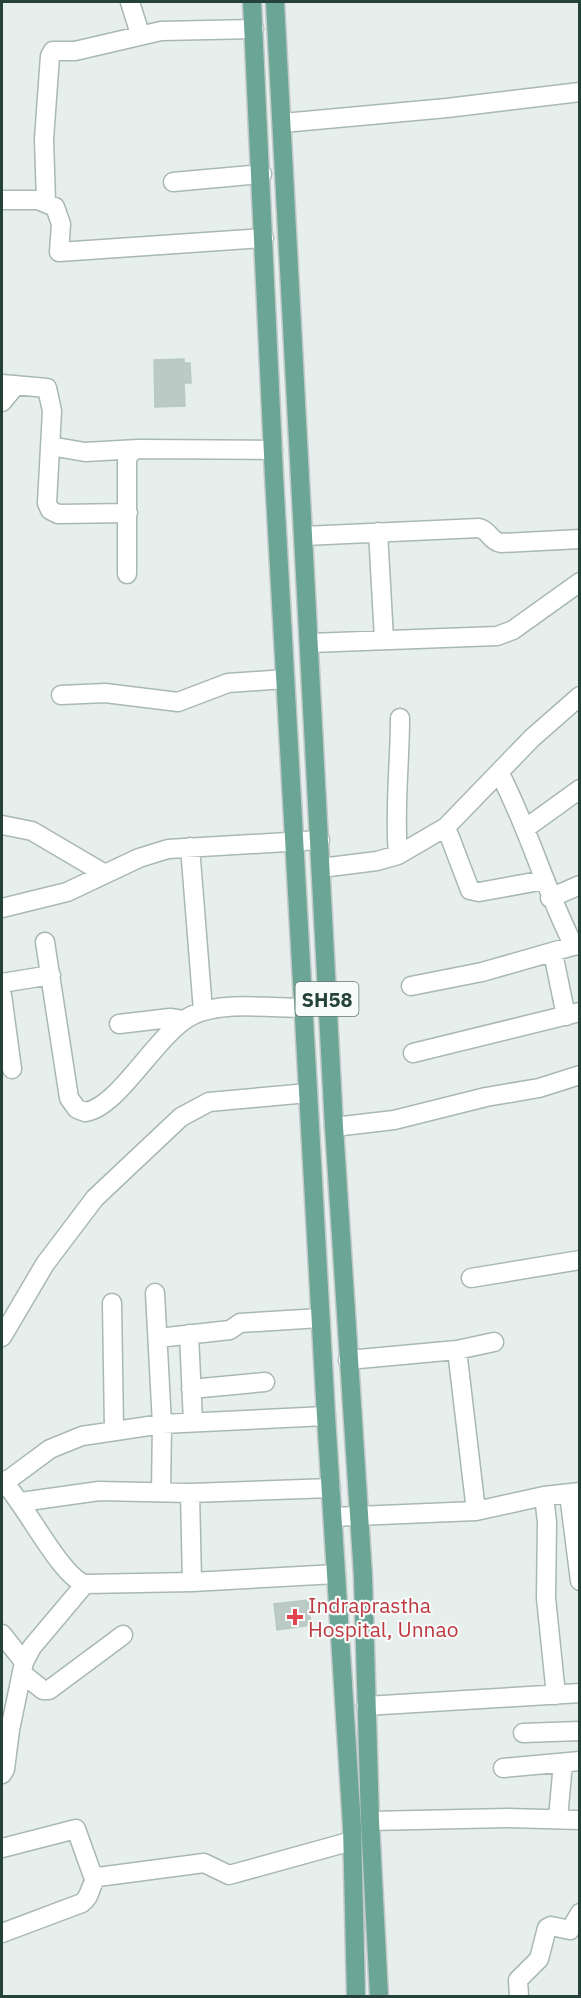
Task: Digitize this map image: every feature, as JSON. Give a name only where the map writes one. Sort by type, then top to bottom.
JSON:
[{"type":"main road","name":"SH58","points":[[252,2],[285,679],[320,1318],[352,1841],[356,1988]]},
{"type":"main road","name":"SH58","points":[[275,2],[334,1127],[363,1576],[370,1821],[379,1996]]},
{"type":"main road","points":[[267,297],[292,296]]},
{"type":"main road","points":[[356,1988],[379,1978]]},
{"type":"street","points":[[130,2],[140,34]]},
{"type":"street","points":[[46,202],[44,139],[51,54],[55,51],[75,51],[140,34],[181,28],[254,28]]},
{"type":"street","points":[[283,123],[447,108],[579,92]]},
{"type":"street","points":[[173,182],[262,174]]},
{"type":"street","points":[[2,200],[46,202],[55,207],[59,214],[58,252],[264,238]]},
{"type":"street","points":[[2,402],[9,385],[47,388],[52,411],[47,502],[50,510],[58,514],[128,513]]},
{"type":"street","points":[[50,447],[85,453],[135,450],[273,450]]},
{"type":"street","points":[[127,574],[127,461],[129,454],[135,450]]},
{"type":"street","points":[[304,536],[479,528],[486,531],[494,541],[501,543],[579,539]]},
{"type":"street","points":[[378,532],[384,639]]},
{"type":"street","points":[[310,643],[503,634],[579,582]]},
{"type":"street","points":[[61,695],[105,693],[178,702],[228,683],[285,679]]},
{"type":"street","points":[[321,868],[378,861],[398,855],[446,827],[532,738],[579,696]]},
{"type":"street","points":[[398,855],[395,805],[399,781],[400,718]]},
{"type":"street","points":[[411,986],[482,972],[577,945],[550,898],[526,828],[499,772]]},
{"type":"street","points":[[526,828],[579,789]]},
{"type":"street","points":[[2,825],[32,831],[105,874]]},
{"type":"street","points":[[446,827],[470,890],[479,892],[545,880]]},
{"type":"street","points":[[2,908],[67,892],[147,855],[190,847],[320,840]]},
{"type":"street","points":[[190,847],[203,1011]]},
{"type":"street","points":[[550,898],[579,885]]},
{"type":"street","points":[[45,942],[69,1098],[80,1111],[90,1112],[103,1105],[183,1020],[203,1011],[219,1008],[304,1008]]},
{"type":"street","points":[[413,1053],[573,1014],[553,953]]},
{"type":"street","points":[[2,983],[51,975]]},
{"type":"street","points":[[2,995],[12,1069]]},
{"type":"street","points":[[119,1024],[170,1018],[183,1020]]},
{"type":"street","points":[[334,1127],[394,1120],[486,1097],[539,1088],[579,1074]]},
{"type":"street","points":[[2,1337],[45,1264],[89,1205],[180,1117],[209,1102],[308,1093]]},
{"type":"street","points":[[471,1278],[579,1260]]},
{"type":"street","points":[[155,1293],[162,1424],[161,1492]]},
{"type":"street","points":[[112,1303],[114,1429]]},
{"type":"street","points":[[158,1338],[230,1330],[239,1324],[320,1318]]},
{"type":"street","points":[[189,1334],[193,1422]]},
{"type":"street","points":[[348,1360],[457,1350],[494,1342]]},
{"type":"street","points":[[457,1350],[476,1511]]},
{"type":"street","points":[[191,1389],[265,1382]]},
{"type":"street","points":[[326,1416],[193,1422],[114,1429],[65,1441],[3,1481],[21,1502],[67,1571],[78,1582],[85,1584],[192,1582],[336,1574]]},
{"type":"street","points":[[21,1502],[99,1491],[190,1493],[331,1488]]},
{"type":"street","points":[[190,1493],[192,1582]]},
{"type":"street","points":[[333,1517],[476,1511],[544,1496],[574,1493],[579,1581]]},
{"type":"street","points":[[544,1496],[547,1522],[546,1598],[556,1695]]},
{"type":"street","points":[[2,1774],[5,1769],[6,1729],[32,1647],[85,1584]]},
{"type":"street","points":[[2,1634],[24,1668],[43,1690],[49,1690],[123,1635]]},
{"type":"street","points":[[366,1706],[579,1693]]},
{"type":"street","points":[[523,1733],[579,1731]]},
{"type":"street","points":[[503,1768],[571,1762],[558,1818]]},
{"type":"street","points":[[370,1821],[558,1818],[579,1820]]},
{"type":"street","points":[[2,1848],[76,1829],[94,1879],[89,1896],[82,1903],[2,1933]]},
{"type":"street","points":[[94,1879],[100,1876],[204,1863],[229,1875],[352,1841]]},
{"type":"street","points":[[519,1996],[518,1980],[539,1959],[547,1928],[572,1929],[579,1913]]},
{"type":"building","points":[[184,359],[184,363],[190,363],[191,383],[184,383],[185,406],[155,407],[154,360]]},
{"type":"building","points":[[308,1600],[311,1625],[277,1630],[274,1604]]},
{"type":"place","name":"Indraprastha Hospital, Unnao","points":[[295,1617]]}]
